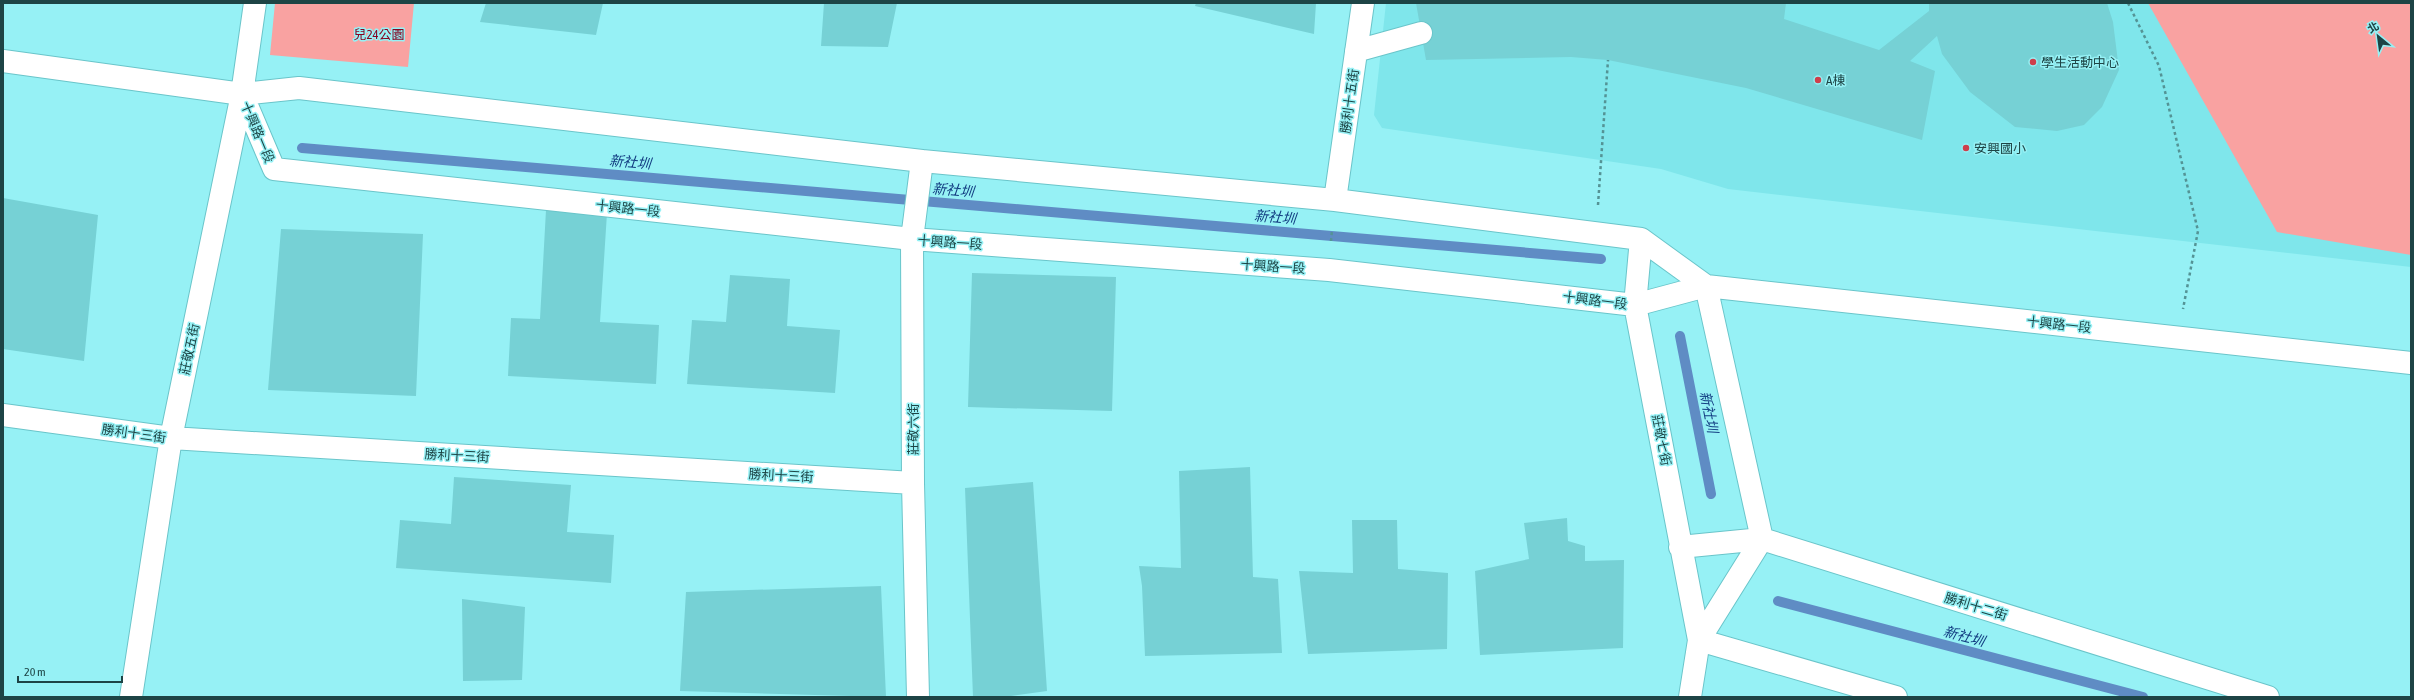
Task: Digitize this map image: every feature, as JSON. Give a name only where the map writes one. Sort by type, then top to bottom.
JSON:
[{"type":"street","name":"莊敬五街","points":[[131,697],[171,438],[242,94],[255,3]]},
{"type":"street","name":"勝利十五街","points":[[1335,200],[1363,3]]},
{"type":"street","points":[[1356,51],[1421,33]]},
{"type":"street","name":"十興路一段","points":[[3,61],[242,94],[298,88],[922,161],[1335,200],[1596,233],[1641,239],[1706,286]]},
{"type":"street","name":"十興路一段","points":[[242,94],[274,169],[912,239],[1329,270],[1635,305],[1706,286],[2411,363]]},
{"type":"street","name":"莊敬六街","points":[[918,697],[913,483],[912,239],[922,161]]},
{"type":"street","name":"莊敬七街","points":[[1641,239],[1635,305],[1676,514],[1680,547],[1699,640],[1690,697]]},
{"type":"street","points":[[1706,286],[1762,539]]},
{"type":"street","name":"勝利十三街","points":[[3,415],[171,438],[913,483]]},
{"type":"street","name":"莊敬七街","points":[[1699,640],[1762,539]]},
{"type":"street","name":"勝利十二街","points":[[1680,547],[1762,539],[2268,697]]},
{"type":"street","points":[[1699,640],[1896,697]]},
{"type":"path","points":[[2128,3],[2160,66],[2198,231],[2178,337]]},
{"type":"path","points":[[1596,233],[1608,60]]},
{"type":"path","points":[[1329,270],[1335,200]]},
{"type":"shaded area","name":"安興國小","points":[[1386,3],[2411,3],[2411,267],[1728,189],[1661,169],[1382,128],[1374,115]]},
{"type":"green space","name":"兒24公園","points":[[275,3],[414,3],[408,67],[270,55]]},
{"type":"green space","points":[[2148,3],[2411,3],[2411,255],[2277,232]]},
{"type":"building","points":[[486,3],[603,3],[596,35],[480,22]]},
{"type":"building","points":[[824,3],[897,3],[888,47],[821,46]]},
{"type":"building","points":[[1196,3],[1316,3],[1314,34],[1195,6]]},
{"type":"building","name":"A棟","points":[[1416,3],[1786,3],[1784,19],[1879,50],[1929,11],[1929,3],[2107,3],[2113,22],[2119,70],[2102,107],[2084,125],[2057,131],[2015,127],[1970,92],[1942,54],[1937,36],[1910,61],[1935,71],[1922,140],[1746,88],[1608,60],[1571,57],[1426,60]]},
{"type":"building","points":[[3,198],[98,215],[84,361],[3,349]]},
{"type":"building","points":[[546,210],[607,213],[600,322],[659,325],[656,384],[508,376],[511,318],[540,319]]},
{"type":"building","points":[[281,229],[423,234],[416,396],[268,390]]},
{"type":"building","points":[[972,273],[1116,277],[1112,411],[968,407]]},
{"type":"building","points":[[730,275],[790,279],[787,326],[840,330],[835,393],[687,384],[692,320],[726,322]]},
{"type":"building","points":[[1250,467],[1253,577],[1278,579],[1282,653],[1145,656],[1142,586],[1139,566],[1181,568],[1179,471]]},
{"type":"building","points":[[454,477],[571,485],[567,532],[614,535],[611,583],[396,568],[400,520],[451,524]]},
{"type":"building","points":[[1033,482],[1047,691],[1004,697],[973,697],[965,488]]},
{"type":"building","points":[[1567,518],[1568,541],[1585,546],[1585,561],[1624,560],[1623,648],[1480,655],[1475,571],[1529,559],[1524,523]]},
{"type":"building","points":[[1352,520],[1397,520],[1398,569],[1448,573],[1447,649],[1308,654],[1299,571],[1353,573]]},
{"type":"building","points":[[881,586],[886,697],[680,691],[686,592]]},
{"type":"building","points":[[462,599],[525,607],[522,680],[463,681]]},
{"type":"waterway","name":"新社圳","points":[[302,148],[1601,259]]},
{"type":"waterway","name":"新社圳","points":[[1680,336],[1711,494]]},
{"type":"waterway","name":"新社圳","points":[[1778,601],[2143,697]]},
{"type":"place","name":"學生活動中心","points":[[2033,62]]},
{"type":"place","name":"A棟","points":[[1818,80]]},
{"type":"place","name":"安興國小","points":[[1966,148]]}]
